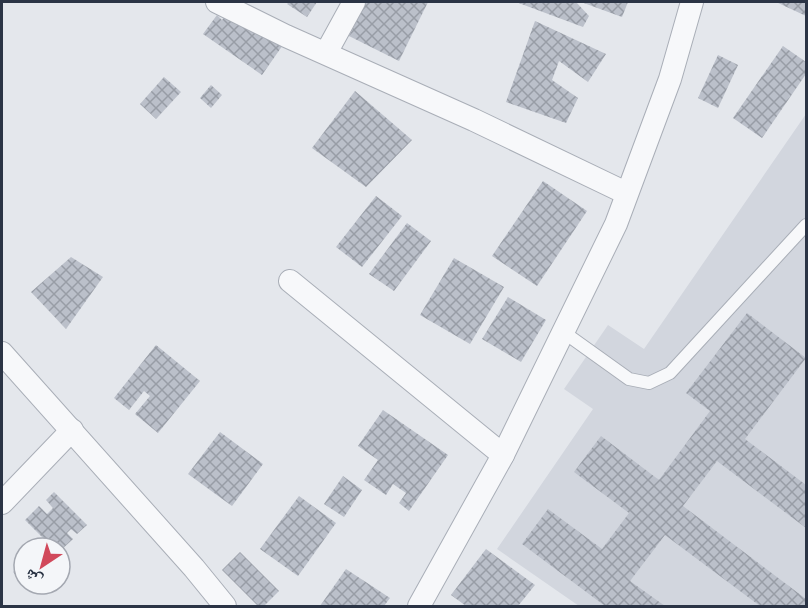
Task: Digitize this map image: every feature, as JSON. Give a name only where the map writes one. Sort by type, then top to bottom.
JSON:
[{"type":"street","points":[[217,2],[286,36],[474,120],[626,193]]},
{"type":"street","points":[[326,53],[354,2]]},
{"type":"street","points":[[419,606],[503,455],[616,224],[670,78],[692,2]]},
{"type":"street","points":[[290,280],[503,455]]},
{"type":"street","points":[[2,353],[194,568],[225,606]]},
{"type":"street","points":[[2,503],[72,430]]},
{"type":"lane","points":[[562,331],[629,379],[649,383],[670,373],[807,225]]},
{"type":"shaded area","points":[[806,114],[806,606],[579,606],[497,549],[593,409],[564,389],[608,325],[644,349]]},
{"type":"building","points":[[289,2],[317,2],[307,17],[287,4]]},
{"type":"building","points":[[366,2],[428,2],[399,61],[349,36]]},
{"type":"building","points":[[516,2],[576,2],[589,16],[583,27]]},
{"type":"building","points":[[581,2],[628,2],[622,17]]},
{"type":"building","points":[[776,2],[806,2],[806,16]]},
{"type":"building","points":[[228,12],[285,42],[262,75],[203,34],[217,15],[222,20]]},
{"type":"building","points":[[535,21],[606,54],[588,82],[559,61],[552,80],[578,98],[566,123],[506,102]]},
{"type":"building","points":[[783,46],[806,62],[806,74],[762,138],[733,118]]},
{"type":"building","points":[[718,55],[738,65],[718,108],[698,98]]},
{"type":"building","points":[[164,77],[181,92],[156,119],[140,104]]},
{"type":"building","points":[[211,85],[222,95],[211,108],[200,98]]},
{"type":"building","points":[[355,91],[412,140],[366,187],[312,148]]},
{"type":"building","points":[[543,181],[587,211],[537,286],[492,256]]},
{"type":"building","points":[[376,196],[402,216],[362,267],[336,247]]},
{"type":"building","points":[[407,223],[431,241],[394,291],[369,274]]},
{"type":"building","points":[[71,257],[103,277],[66,329],[31,292]]},
{"type":"building","points":[[454,258],[504,287],[470,344],[420,315]]},
{"type":"building","points":[[508,297],[546,320],[521,362],[482,339]]},
{"type":"building","points":[[747,313],[806,358],[745,439],[806,485],[806,528],[717,461],[683,506],[806,599],[806,606],[760,606],[665,535],[630,581],[665,606],[605,606],[522,544],[548,509],[602,549],[629,513],[574,472],[601,436],[659,480],[710,411],[686,393]]},
{"type":"building","points":[[156,345],[200,381],[158,433],[135,414],[150,396],[144,391],[129,410],[114,398]]},
{"type":"building","points":[[383,410],[448,455],[409,511],[399,503],[406,493],[393,484],[386,495],[364,480],[378,460],[358,446]]},
{"type":"building","points":[[220,432],[263,464],[232,506],[188,474]]},
{"type":"building","points":[[343,476],[362,490],[344,517],[324,504]]},
{"type":"building","points":[[54,492],[87,525],[77,534],[71,529],[67,533],[70,536],[41,536],[25,520],[39,506],[47,514],[53,508],[46,500]]},
{"type":"building","points":[[299,496],[336,523],[298,576],[260,549]]},
{"type":"building","points":[[486,549],[535,585],[518,606],[466,606],[451,595]]},
{"type":"building","points":[[240,552],[279,591],[264,606],[258,606],[222,570]]},
{"type":"building","points":[[346,569],[390,598],[384,606],[320,606]]}]
